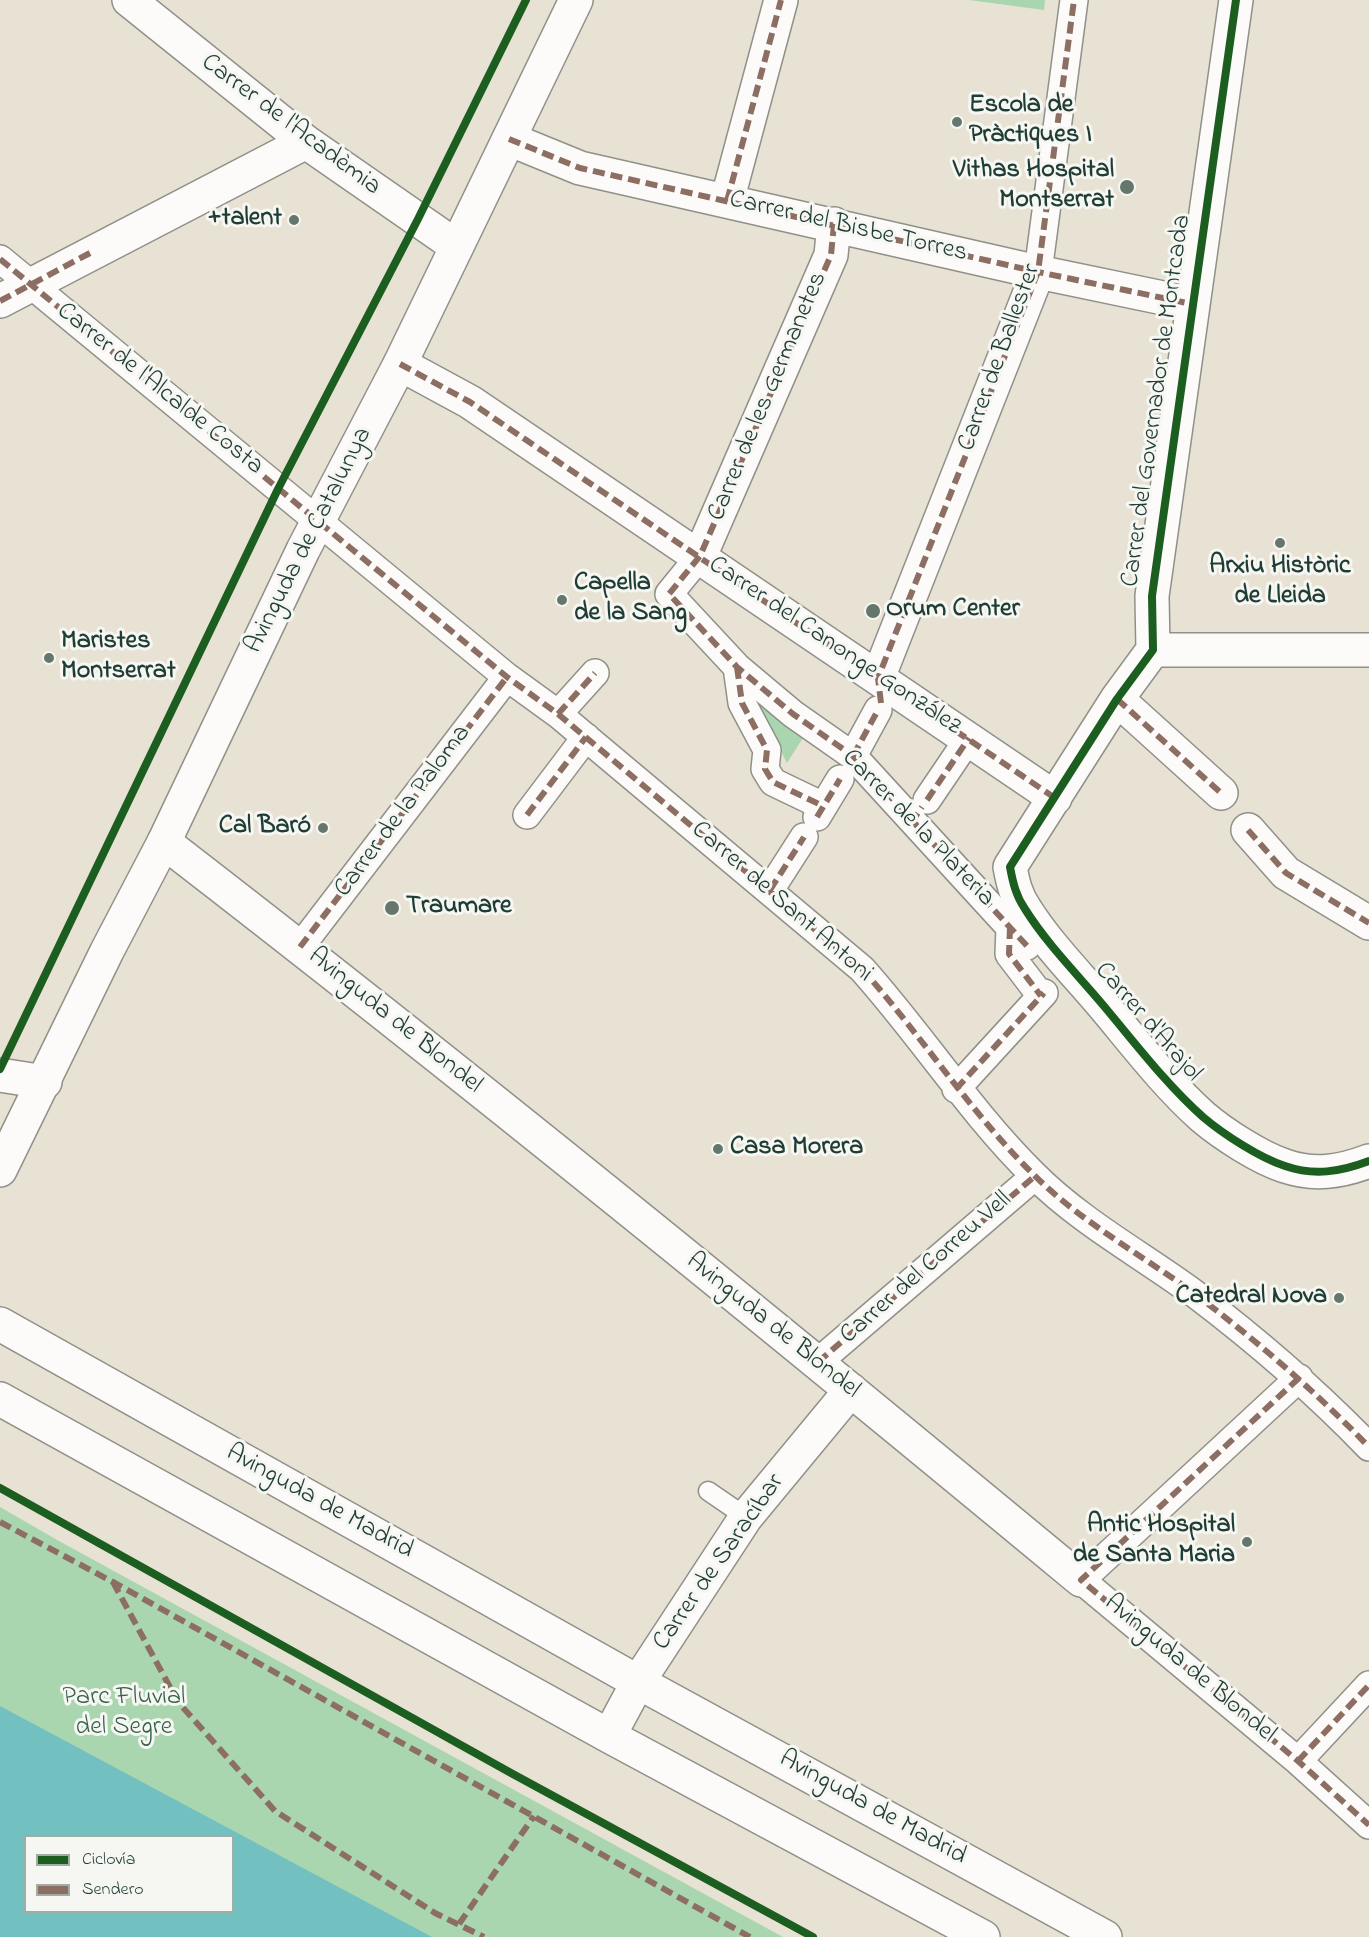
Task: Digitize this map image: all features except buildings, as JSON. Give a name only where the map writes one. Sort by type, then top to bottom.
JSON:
[{"type":"street","name":"Carrer de l'Acadèmia","points":[[129,0],[306,142],[456,246]]},
{"type":"street","name":"Avinguda de Catalunya","points":[[0,1170],[45,1082],[107,951],[164,842],[317,521],[400,364],[576,0]]},
{"type":"street","points":[[728,201],[781,0]]},
{"type":"street","name":"Carrer de Ballester","points":[[853,756],[879,697],[1038,272],[1074,0]]},
{"type":"street","name":"Carrer del Governador de Montcada","points":[[1153,650],[1152,596],[1236,0]]},
{"type":"street","name":"Carrer del Bisbe Torres","points":[[509,138],[580,168],[1038,272],[1192,304]]},
{"type":"street","points":[[0,300],[306,142]]},
{"type":"street","name":"Carrer de les Germanetes","points":[[669,594],[700,556],[831,255],[834,224]]},
{"type":"street","name":"Carrer de l'Alcalde Costa","points":[[0,259],[317,521]]},
{"type":"street","name":"Carrer del Canonge González","points":[[400,364],[470,402],[700,556],[879,697],[969,738],[1055,798]]},
{"type":"street","name":"Carrer de Sant Antoni","points":[[317,521],[507,676],[586,737],[862,969],[906,1019],[956,1089],[1035,1176],[1094,1223],[1216,1311],[1299,1378],[1369,1447]]},
{"type":"street","name":"Carrer de la Plateria","points":[[669,594],[737,667],[793,714],[853,756],[920,810],[1020,927],[1009,954],[1043,995],[956,1089]]},
{"type":"street","points":[[1020,927],[1010,867],[1117,699],[1153,650],[1369,650]]},
{"type":"street","name":"Carrer de la Plateria","points":[[737,667],[742,703],[767,750],[765,770],[773,782],[815,820]]},
{"type":"street","points":[[558,714],[595,673]]},
{"type":"street","name":"Carrer de la Paloma","points":[[300,947],[507,676]]},
{"type":"street","points":[[1117,699],[1221,793]]},
{"type":"street","points":[[527,814],[586,737]]},
{"type":"street","points":[[920,810],[969,738]]},
{"type":"street","points":[[770,890],[840,779]]},
{"type":"street","points":[[1248,830],[1286,873],[1369,923]]},
{"type":"street","name":"Avinguda de Blondel","points":[[164,842],[300,947],[818,1362],[1298,1761],[1369,1825]]},
{"type":"street","name":"Carrer d'Arajol","points":[[1020,927],[1205,1118],[1252,1149],[1282,1165],[1307,1172],[1320,1173],[1369,1161]]},
{"type":"street","points":[[0,1075],[45,1082]]},
{"type":"street","name":"Carrer del Correu Vell","points":[[818,1362],[1035,1176]]},
{"type":"street","name":"Avinguda de Madrid","points":[[0,1324],[638,1682],[1105,1937]]},
{"type":"street","points":[[1081,1580],[1299,1378]]},
{"type":"street","name":"Carrer de Saracíbar","points":[[638,1682],[746,1517],[851,1390]]},
{"type":"street","points":[[0,1399],[609,1736],[983,1937]]},
{"type":"street","points":[[609,1736],[638,1682]]},
{"type":"street","points":[[1298,1761],[1369,1685]]},
{"type":"lane","points":[[708,1491],[746,1517]]},
{"type":"green space","points":[[969,0],[1045,0],[1044,10]]},
{"type":"green space","points":[[744,680],[806,733],[787,763]]},
{"type":"green space","name":"Parc Fluvial del Segre","points":[[0,1507],[59,1541],[783,1937],[0,1937]]},
{"type":"water","points":[[0,1706],[432,1937],[0,1937]]},
{"type":"marked path","points":[[727,201],[781,0]]},
{"type":"marked path","points":[[881,703],[878,678],[1038,272],[1074,0]]},
{"type":"marked path","points":[[509,139],[580,168],[1038,272],[1192,304]]},
{"type":"marked path","points":[[834,224],[831,255],[700,556],[669,594],[737,667],[793,714],[853,756],[1027,946]]},
{"type":"marked path","points":[[0,301],[90,253]]},
{"type":"marked path","points":[[0,259],[507,677],[558,714],[862,969],[989,1126],[1052,1192],[1092,1223],[1195,1294],[1241,1330],[1307,1386],[1369,1447]]},
{"type":"marked path","points":[[400,364],[470,402],[1055,798]]},
{"type":"marked path","points":[[737,667],[742,703],[767,750],[765,769],[773,782],[823,806]]},
{"type":"marked path","points":[[558,714],[595,673]]},
{"type":"marked path","points":[[300,947],[507,677]]},
{"type":"marked path","points":[[1117,699],[1221,793]]},
{"type":"marked path","points":[[853,756],[878,710]]},
{"type":"marked path","points":[[527,815],[586,737]]},
{"type":"marked path","points":[[927,800],[969,738]]},
{"type":"marked path","points":[[817,817],[840,779]]},
{"type":"marked path","points":[[911,823],[922,807]]},
{"type":"marked path","points":[[1248,830],[1286,873],[1369,923]]},
{"type":"marked path","points":[[770,890],[804,837]]},
{"type":"marked path","points":[[1010,927],[1009,954],[1041,996]]},
{"type":"marked path","points":[[956,1089],[1044,993]]},
{"type":"marked path","points":[[818,1362],[1035,1176]]},
{"type":"marked path","points":[[1299,1378],[1081,1580],[1298,1761],[1369,1825]]},
{"type":"marked path","points":[[0,1522],[113,1582],[750,1937]]},
{"type":"marked path","points":[[113,1582],[178,1702],[275,1811],[435,1913],[484,1937]]},
{"type":"marked path","points":[[1298,1761],[1369,1685]]},
{"type":"marked path","points":[[459,1924],[534,1816]]},
{"type":"cycle path","points":[[0,1069],[278,489],[418,219],[526,0]]},
{"type":"cycle path","points":[[1236,0],[1152,596],[1153,650],[1117,699],[1010,867],[1019,899],[1043,934],[1164,1077],[1203,1117],[1253,1151],[1296,1169],[1327,1171],[1348,1168],[1369,1161]]},
{"type":"cycle path","points":[[0,1488],[511,1773],[813,1937]]},
{"type":"place","name":"Escola de Pràctiques I","points":[[957,122]]},
{"type":"place","name":"Vithas Hospital Montserrat","points":[[1127,187]]},
{"type":"place","name":"+talent","points":[[294,220]]},
{"type":"place","name":"Arxiu Històric de Lleida","points":[[1280,543]]},
{"type":"place","name":"Capella de la Sang","points":[[562,600]]},
{"type":"place","name":"Orum Center","points":[[873,611]]},
{"type":"place","name":"Maristes Montserrat","points":[[49,658]]},
{"type":"place","name":"Cal Baró","points":[[323,828]]},
{"type":"place","name":"Traumare","points":[[392,908]]},
{"type":"place","name":"Casa Morera","points":[[718,1149]]},
{"type":"place","name":"Catedral Nova","points":[[1339,1298]]},
{"type":"place","name":"Antic Hospital de Santa Maria","points":[[1247,1542]]}]
